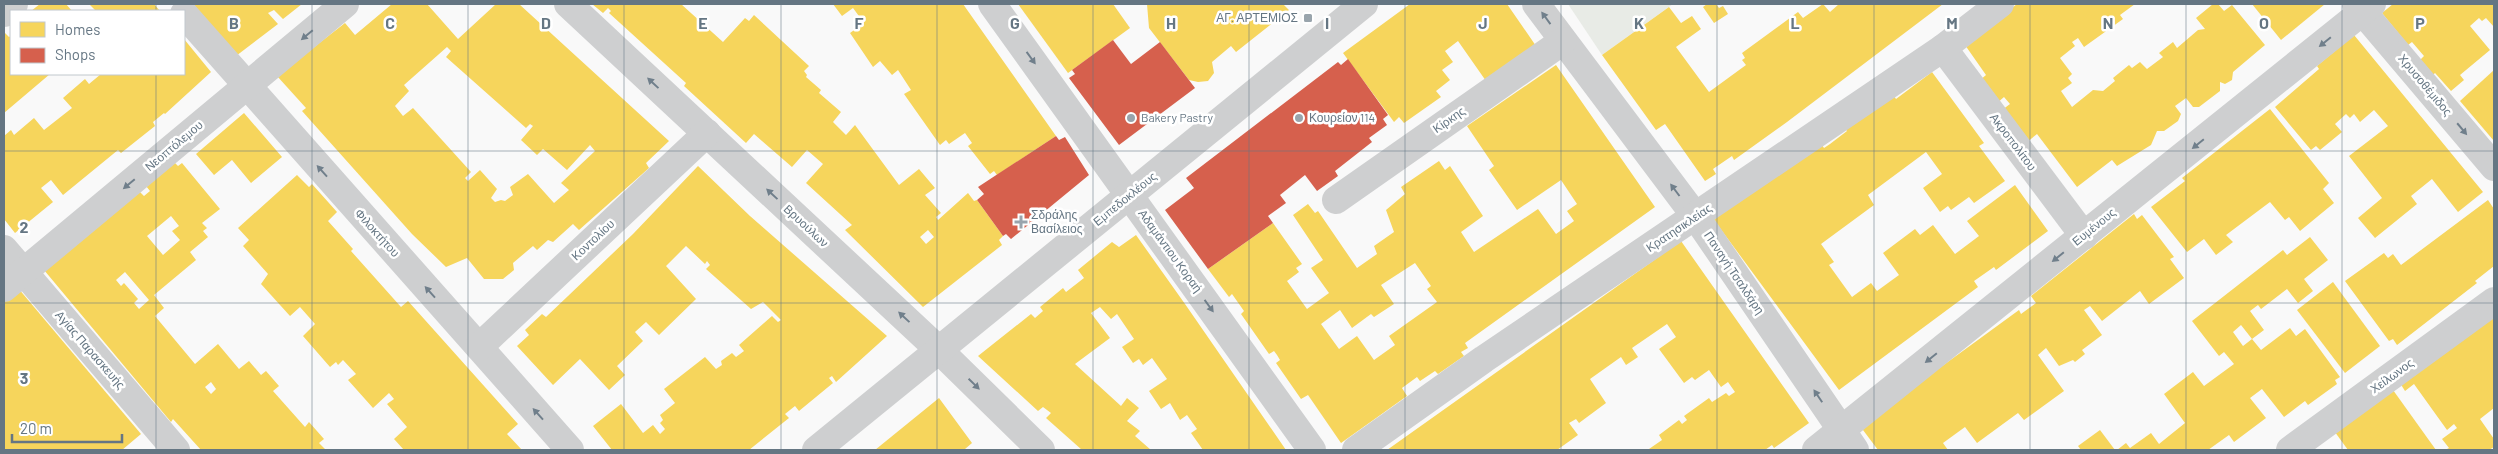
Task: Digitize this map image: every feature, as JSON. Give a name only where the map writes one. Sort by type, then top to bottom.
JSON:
[{"type":"street","points":[[4,13],[14,4]]},
{"type":"street","name":"Νεοπτόλεμου","points":[[13,280],[345,4]]},
{"type":"street","name":"Βρυούλων","points":[[568,4],[939,350],[1042,450]]},
{"type":"street","name":"Αδαμάντιου Κοραή","points":[[992,4],[1312,450]]},
{"type":"street","name":"Εμπεδοκλέους","points":[[816,450],[1364,4]]},
{"type":"street","name":"Παναγή Τσαλδάρη","points":[[1536,4],[1696,217],[1848,440]]},
{"type":"street","name":"Κρατησικλείας","points":[[1356,450],[1484,359],[1943,48],[2000,4]]},
{"type":"street","name":"Χρυσοθέμιδος","points":[[2364,6],[2494,167]]},
{"type":"street","name":"Ευμένους","points":[[1816,450],[1848,440],[2084,236],[2364,6]]},
{"type":"street","name":"Φιλοκτήτου","points":[[185,15],[570,450]]},
{"type":"street","name":"Κίρκης","points":[[1336,200],[1563,41]]},
{"type":"street","name":"Ακροπολίτου","points":[[1943,48],[2084,236]]},
{"type":"street","name":"Κοντολίου","points":[[479,347],[707,133]]},
{"type":"street","name":"Αγίας Παρασκευής","points":[[4,249],[13,280],[176,450]]},
{"type":"street","name":"Χείλωνος","points":[[2290,450],[2494,301]]},
{"type":"shaded area","points":[[1568,4],[1673,4],[1602,55]]},
{"type":"building: Homes","points":[[40,4],[66,4],[71,10],[32,10]]},
{"type":"building: Homes","points":[[89,4],[154,4],[159,10],[95,10]]},
{"type":"building: Homes","points":[[191,4],[302,4],[283,19],[274,10],[268,13],[278,24],[236,56]]},
{"type":"building: Homes","points":[[392,4],[427,4],[458,39],[496,4],[519,4],[669,141],[646,163],[649,168],[579,230],[573,224],[553,242],[548,240],[537,250],[533,246],[513,263],[514,270],[503,279],[484,279],[467,258],[446,267],[412,234],[302,111],[306,108],[277,76],[345,23],[355,35]],"holes":[[[447,47],[451,51],[446,57],[526,128],[530,124],[533,126],[521,140],[537,155],[543,149],[567,170],[590,145],[595,151],[561,183],[569,190],[554,203],[528,174],[510,187],[513,195],[505,201],[495,202],[491,198],[497,189],[480,170],[468,181],[465,178],[471,172],[413,108],[403,116],[395,106],[409,91],[404,85]]]},
{"type":"building: Homes","points":[[592,4],[681,4],[723,42],[745,18],[749,21],[754,15],[809,66],[804,71],[807,75],[806,77],[821,90],[819,93],[841,112],[833,122],[846,135],[855,125],[899,185],[919,169],[935,188],[925,195],[941,213],[936,217],[938,220],[968,193],[974,201],[977,200],[1003,236],[999,240],[1002,245],[923,307],[845,230],[852,225],[806,183],[823,164],[807,150],[792,167],[754,134],[746,143],[684,86],[686,83],[609,13],[611,11],[608,8],[603,13]],"holes":[[[928,230],[934,237],[926,244],[920,237]]]},
{"type":"building: Homes","points":[[833,4],[963,4],[1056,136],[997,175],[994,171],[990,174],[968,146],[972,143],[965,133],[949,144],[946,140],[940,145],[904,94],[911,90],[898,70],[892,75],[880,61],[873,67],[850,33],[864,23],[853,8],[842,16]]},
{"type":"building: Homes","points":[[1018,4],[1113,4],[1130,28],[1068,73]]},
{"type":"building: Homes","points":[[1147,4],[1283,4],[1289,10],[1236,52],[1231,46],[1212,62],[1214,73],[1208,81],[1198,82],[1189,80],[1149,28]]},
{"type":"building: Homes","points":[[1410,4],[1507,4],[1536,46],[1486,81],[1458,41],[1445,51],[1453,62],[1442,70],[1450,80],[1436,91],[1441,97],[1404,123],[1399,117],[1394,122],[1343,53]]},
{"type":"building: Homes","points":[[1707,4],[1716,4],[1719,8],[1723,6],[1728,14],[1714,23],[1703,7]]},
{"type":"building: Homes","points":[[1823,4],[1830,12],[1839,4],[1943,4],[1787,122],[1734,160],[1732,156],[1713,169],[1716,174],[1705,181],[1665,124],[1656,130],[1602,55],[1669,7],[1681,23],[1692,16],[1701,29],[1676,47],[1709,92],[1746,65],[1742,60],[1745,58],[1742,53],[1798,12],[1803,18]]},
{"type":"building: Homes","points":[[2017,4],[2135,4],[2120,15],[2123,19],[2084,47],[2078,38],[2072,42],[2075,46],[2060,58],[2072,74],[2068,78],[2072,83],[2061,91],[2072,107],[2093,90],[2103,91],[2115,81],[2113,78],[2129,65],[2132,68],[2140,62],[2147,69],[2163,57],[2159,53],[2173,42],[2177,48],[2198,30],[2205,29],[2196,18],[2213,4],[2218,4],[2224,11],[2232,5],[2265,45],[2233,72],[2232,80],[2225,84],[2220,82],[2220,91],[2199,107],[2193,107],[2186,98],[2175,106],[2181,114],[2178,121],[2164,131],[2157,131],[2151,145],[2117,166],[2112,160],[2077,187],[2037,134],[2026,143],[2002,110],[2010,104],[2004,97],[1996,104],[1979,81],[1986,75],[1965,45]]},
{"type":"building: Homes","points":[[2252,4],[2325,4],[2281,40]]},
{"type":"building: Homes","points":[[2393,4],[2494,4],[2494,27],[2486,18],[2482,21],[2479,18],[2470,26],[2490,50],[2460,75],[2464,80],[2451,91],[2420,60],[2424,56],[2412,42],[2408,45],[2382,13]]},
{"type":"building: Homes","points":[[5,33],[10,36],[10,75],[49,75],[4,113]]},
{"type":"building: Homes","points":[[2354,35],[2483,192],[2458,212],[2432,179],[2411,196],[2417,204],[2375,238],[2358,218],[2382,198],[2349,156],[2388,126],[2374,110],[2360,122],[2354,114],[2350,118],[2346,114],[2335,124],[2342,132],[2320,150],[2316,146],[2311,150],[2275,107],[2319,69],[2317,66]]},
{"type":"building: Homes","points":[[185,40],[211,72],[165,114],[153,122],[155,126],[121,153],[118,150],[63,195],[51,180],[41,188],[53,202],[15,233],[4,219],[4,136],[11,130],[14,135],[34,118],[44,130],[72,108],[63,98],[85,79],[89,84],[100,75],[185,75]]},
{"type":"building: Homes","points":[[1556,65],[1655,207],[1465,343],[1468,348],[1461,352],[1464,356],[1438,374],[1435,371],[1420,381],[1417,377],[1402,388],[1407,396],[1341,443],[1308,395],[1301,399],[1276,363],[1280,360],[1277,355],[1274,351],[1269,354],[1241,314],[1244,311],[1232,294],[1229,297],[1208,269],[1273,223],[1302,264],[1296,268],[1299,272],[1287,281],[1307,309],[1329,293],[1311,268],[1323,260],[1293,215],[1308,204],[1315,213],[1318,211],[1357,268],[1377,254],[1374,246],[1394,232],[1386,210],[1405,194],[1401,187],[1439,161],[1445,170],[1450,166],[1483,216],[1461,232],[1474,252],[1538,209],[1556,234],[1574,221],[1567,211],[1577,204],[1561,180],[1517,210],[1489,170],[1494,166],[1467,126]],"holes":[[[1415,263],[1431,286],[1427,289],[1437,302],[1389,336],[1395,345],[1374,360],[1357,336],[1339,349],[1321,324],[1340,310],[1352,328],[1371,314],[1374,317],[1394,304],[1381,285]]]},
{"type":"building: Homes","points":[[2494,70],[2494,141],[2460,101]]},
{"type":"building: Homes","points":[[1932,72],[1984,143],[1979,146],[2005,181],[1974,203],[1969,197],[1951,210],[1948,206],[1940,212],[1923,188],[1942,174],[1926,152],[1868,195],[1874,205],[1821,244],[1834,262],[1829,265],[1852,297],[1871,283],[1877,291],[1899,275],[1883,253],[1915,229],[1920,235],[1933,225],[1955,254],[1979,236],[1967,221],[2015,185],[2048,231],[1996,270],[1994,267],[1974,281],[1978,287],[1839,390],[1711,216],[1817,138],[1824,148],[1830,144],[1847,131],[1841,124],[1889,89],[1896,99]]},
{"type":"building: Homes","points":[[2270,109],[2329,183],[2323,189],[2334,203],[2300,231],[2289,217],[2285,220],[2270,202],[2226,235],[2233,242],[2216,255],[2204,239],[2187,252],[2151,207],[2185,181],[2182,178]]},
{"type":"building: Homes","points":[[244,113],[282,157],[251,183],[232,160],[214,175],[196,154]]},
{"type":"building: Homes","points":[[174,162],[178,166],[182,163],[220,209],[202,223],[207,228],[203,231],[208,237],[190,252],[196,260],[154,295],[164,308],[155,316],[195,364],[218,344],[239,369],[249,361],[261,375],[266,371],[279,386],[273,391],[305,427],[309,422],[324,439],[319,443],[326,450],[201,450],[173,419],[171,422],[44,270],[139,191],[144,196],[150,191],[146,186]],"holes":[[[171,216],[179,226],[172,231],[180,240],[163,255],[147,236]],[[125,272],[149,300],[139,309],[134,303],[138,299],[124,283],[121,286],[116,280]],[[211,382],[216,389],[211,394],[205,387]]]},
{"type":"building: Homes","points":[[698,166],[750,216],[887,336],[836,382],[832,376],[829,378],[833,383],[799,411],[795,406],[785,414],[789,418],[749,450],[612,450],[593,426],[621,404],[643,433],[653,425],[660,434],[665,429],[660,423],[663,420],[660,415],[675,403],[664,389],[705,357],[716,369],[722,365],[721,361],[732,353],[736,357],[744,351],[739,345],[772,316],[778,322],[781,320],[763,302],[751,309],[706,269],[710,265],[707,261],[705,264],[686,246],[666,266],[696,299],[659,335],[646,322],[635,332],[643,341],[617,366],[625,375],[609,390],[580,359],[553,385],[517,346],[529,335],[525,330],[542,314],[546,317],[633,234]]},
{"type":"building: Homes","points":[[297,175],[309,187],[312,184],[337,212],[328,221],[353,249],[351,251],[401,307],[408,301],[518,424],[507,434],[522,450],[404,450],[394,439],[407,427],[387,404],[394,399],[389,393],[373,408],[348,380],[356,374],[343,360],[338,365],[336,362],[330,367],[303,336],[315,324],[300,307],[290,316],[261,284],[268,274],[243,246],[249,240],[238,228]]},
{"type":"building: Homes","points":[[2488,200],[2494,209],[2494,266],[2475,281],[2477,283],[2397,345],[2393,339],[2389,341],[2345,281],[2384,253],[2388,258],[2393,254],[2401,265]]},
{"type":"building: Homes","points":[[2134,214],[2137,219],[2142,215],[2174,257],[2170,259],[2184,278],[2149,304],[2140,291],[2102,321],[2090,306],[2084,310],[2102,335],[2082,350],[2085,354],[2075,362],[2073,360],[2059,366],[2046,348],[2038,355],[2064,391],[2024,420],[2018,413],[1977,443],[1965,427],[1943,443],[1948,450],[1878,450],[1860,426],[2019,310],[2021,314],[2036,303],[2031,296]]},
{"type":"building: Homes","points":[[1136,235],[1286,450],[1203,450],[1191,433],[1197,429],[1187,415],[1180,420],[1170,403],[1161,409],[1149,391],[1167,379],[1152,358],[1143,365],[1139,359],[1133,363],[1122,347],[1134,339],[1117,314],[1111,319],[1100,307],[1091,313],[1110,338],[1075,364],[1121,406],[1127,398],[1139,408],[1127,421],[1140,431],[1135,436],[1151,450],[1082,450],[1046,418],[1051,413],[1043,407],[1038,411],[978,356],[1031,314],[1035,318],[1043,311],[1040,307],[1063,288],[1066,292],[1084,278],[1078,270],[1112,242],[1119,247]]},
{"type":"building: Homes","points":[[2310,237],[2328,260],[2304,279],[2313,291],[2298,303],[2287,289],[2261,309],[2258,305],[2250,311],[2264,330],[2252,339],[2261,350],[2290,328],[2296,336],[2305,329],[2340,377],[2335,380],[2337,384],[2308,405],[2305,401],[2284,417],[2262,389],[2250,398],[2266,418],[2234,442],[2229,435],[2208,450],[2117,450],[2126,443],[2130,448],[2151,433],[2159,444],[2185,423],[2164,394],[2193,372],[2204,386],[2234,364],[2224,352],[2219,356],[2192,321],[2283,250],[2287,255]],"holes":[[[2241,325],[2252,339],[2243,346],[2233,332]]]},
{"type":"building: Homes","points":[[1681,241],[1809,423],[1774,448],[1772,445],[1765,450],[1649,449],[1662,440],[1659,435],[1679,420],[1682,424],[1687,420],[1684,416],[1709,398],[1712,402],[1726,393],[1729,396],[1735,392],[1728,382],[1721,387],[1709,370],[1695,380],[1692,377],[1684,383],[1659,349],[1676,337],[1667,324],[1632,348],[1638,357],[1626,365],[1621,357],[1590,379],[1606,403],[1579,423],[1576,419],[1569,423],[1578,435],[1557,450],[1387,450]]},
{"type":"building: Homes","points":[[2333,282],[2380,346],[2345,373],[2297,310]]},
{"type":"building: Homes","points":[[18,288],[141,434],[122,450],[4,450],[4,301]]},
{"type":"building: Homes","points":[[2494,313],[2494,408],[2480,419],[2494,439],[2494,447],[2489,450],[2445,450],[2449,448],[2442,439],[2457,428],[2454,424],[2447,430],[2414,384],[2405,391],[2400,383]]},
{"type":"building: Homes","points":[[2393,390],[2436,450],[2348,450],[2332,428]]},
{"type":"building: Homes","points":[[939,398],[972,443],[966,450],[875,450]]},
{"type":"building: Homes","points":[[2100,430],[2115,450],[2081,450],[2078,446]]},
{"type":"building: Shops","points":[[1113,40],[1131,64],[1160,42],[1195,88],[1119,145],[1069,78],[1075,74],[1072,70]]},
{"type":"building: Shops","points":[[1348,59],[1388,115],[1383,119],[1387,125],[1369,138],[1372,142],[1335,171],[1338,176],[1317,191],[1305,175],[1280,195],[1286,203],[1268,216],[1273,223],[1208,269],[1165,210],[1194,188],[1186,178],[1338,62],[1341,65]]},
{"type":"building: Shops","points":[[1056,136],[1059,140],[1065,137],[1089,175],[1011,239],[1006,234],[1003,236],[977,200],[984,194],[978,187]]},
{"type":"place","name":"ΑΓ. ΑΡΤΕΜΙΟΣ","points":[[1308,18]]},
{"type":"place","name":"Bakery Pastry","points":[[1131,118]]},
{"type":"place","name":"Κουρείον 114","points":[[1299,118]]},
{"type":"place","name":"Σδράλης Βασίλειος","points":[[1021,222]]}]
